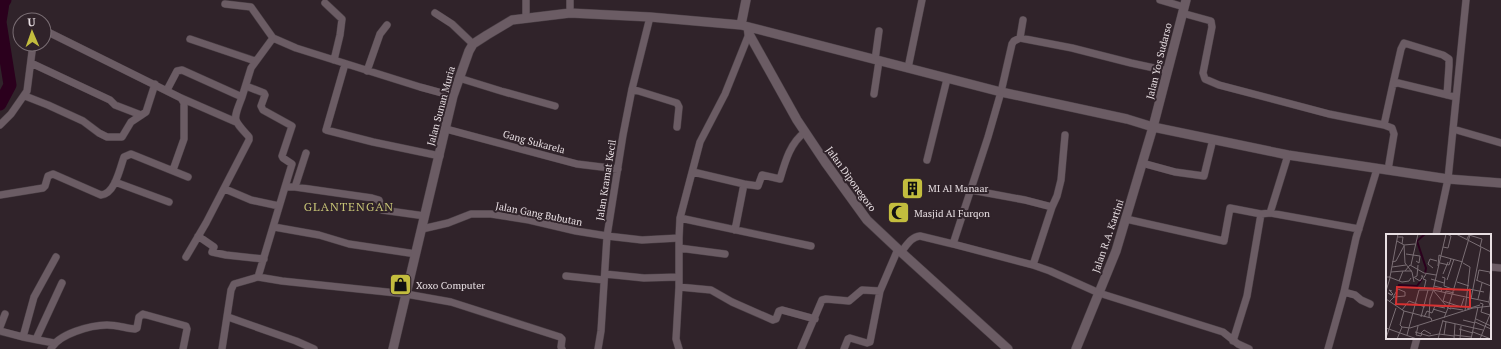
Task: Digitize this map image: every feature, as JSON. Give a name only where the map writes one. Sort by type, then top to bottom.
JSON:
[{"type":"street","points":[[526,0],[526,19]]},
{"type":"street","points":[[570,0],[570,13]]},
{"type":"street","points":[[679,349],[676,339],[679,287],[680,218],[700,142],[725,94],[746,29],[746,0]]},
{"type":"street","points":[[908,68],[922,0]]},
{"type":"street","points":[[1160,0],[1184,7],[1211,21],[1212,27],[1203,73],[1205,79],[1219,85],[1329,114],[1392,128],[1394,134],[1388,170]]},
{"type":"street","points":[[1451,96],[1462,54],[1466,0]]},
{"type":"street","points":[[325,2],[342,19],[334,60]]},
{"type":"street","points":[[225,4],[251,8],[273,38],[296,48],[367,71],[453,96]]},
{"type":"street","name":"Jalan Yos Sudarso","points":[[1153,127],[1184,7]]},
{"type":"street","points":[[435,13],[452,24],[473,44],[512,20],[570,13],[650,17],[746,29],[1001,92],[1126,119],[1153,127],[1288,155],[1448,179],[1501,183]]},
{"type":"street","name":"Jalan Kramat Kecil","points":[[598,349],[601,331],[607,236],[632,89],[650,17]]},
{"type":"street","points":[[1020,38],[1023,20]]},
{"type":"street","points":[[367,71],[380,34],[387,26]]},
{"type":"street","name":"Jalan Diponegoro","points":[[746,29],[805,132],[867,220],[899,251],[1008,349]]},
{"type":"street","points":[[874,94],[879,32]]},
{"type":"street","points":[[52,34],[181,98],[236,122],[249,137],[249,140],[225,189],[186,257]]},
{"type":"street","points":[[236,122],[235,116],[251,68],[273,38]]},
{"type":"street","points":[[953,244],[978,170],[1014,41],[1020,38],[1072,48],[1168,71]]},
{"type":"street","points":[[190,39],[255,61]]},
{"type":"street","points":[[1384,125],[1401,49],[1404,43],[1443,55],[1449,59],[1453,129],[1448,179],[1436,234]]},
{"type":"street","name":"Jalan Sunan Muria","points":[[393,349],[453,96],[469,51],[473,44]]},
{"type":"street","points":[[0,126],[25,96],[28,87],[32,52]]},
{"type":"street","points":[[31,62],[110,100],[115,105],[141,115]]},
{"type":"street","points":[[345,64],[326,130],[373,142],[440,156]]},
{"type":"street","points":[[167,90],[177,71],[182,70],[242,97]]},
{"type":"street","points":[[459,78],[555,106]]},
{"type":"street","points":[[927,160],[947,79]]},
{"type":"street","points":[[1393,84],[1398,83],[1451,96]]},
{"type":"street","points":[[25,96],[83,121],[107,137],[123,137],[131,122],[147,111],[155,84]]},
{"type":"street","points":[[246,86],[264,93],[265,95],[261,106],[263,110],[292,126],[282,156],[292,164],[258,277]]},
{"type":"street","points":[[632,89],[677,103],[679,107],[677,127]]},
{"type":"street","points":[[173,170],[184,139],[184,103],[181,98]]},
{"type":"street","name":"Jalan R.A. Kartini","points":[[1076,349],[1116,251],[1153,127]]},
{"type":"street","name":"Gang Sukarela","points":[[446,129],[577,164],[618,169]]},
{"type":"street","points":[[1453,129],[1501,143]]},
{"type":"street","points":[[693,172],[758,186],[762,175],[780,179],[787,159],[798,137],[805,132]]},
{"type":"street","points":[[1033,265],[1057,196],[1061,180],[1065,135]]},
{"type":"street","points":[[1142,163],[1175,172],[1204,176],[1213,139]]},
{"type":"street","points":[[295,187],[306,153]]},
{"type":"street","points":[[0,195],[43,188],[50,174],[100,195],[105,195],[109,192],[115,182],[124,157],[131,154],[188,177]]},
{"type":"street","points":[[1270,213],[1288,155]]},
{"type":"street","points":[[1328,349],[1344,292],[1359,229],[1377,169]]},
{"type":"street","points":[[115,182],[169,202]]},
{"type":"street","points":[[735,230],[744,184]]},
{"type":"street","points":[[285,187],[295,187],[372,198],[379,200],[382,210],[425,216]]},
{"type":"street","points":[[225,189],[251,200],[279,206]]},
{"type":"street","points":[[971,190],[1052,207]]},
{"type":"street","points":[[1126,219],[1224,241],[1230,208],[1261,214],[1270,213],[1359,229]]},
{"type":"street","name":"Jalan Gang Bubutan","points":[[422,229],[448,223],[471,214],[491,214],[607,236],[642,240],[679,238]]},
{"type":"street","points":[[1233,341],[1247,296],[1261,214]]},
{"type":"street","points":[[680,218],[811,246]]},
{"type":"street","points":[[274,227],[319,235],[349,244],[416,254]]},
{"type":"street","points":[[198,236],[214,247],[212,252],[264,259]]},
{"type":"street","points":[[844,349],[848,339],[850,338],[867,343],[870,342],[880,291],[899,251],[916,236],[920,236],[1033,265],[1099,293],[1223,332],[1233,341],[1249,349]]},
{"type":"street","points":[[679,248],[726,254]]},
{"type":"street","points":[[22,337],[34,297],[56,257]]},
{"type":"street","points":[[1491,267],[1501,268]]},
{"type":"street","points":[[566,276],[644,278],[679,277]]},
{"type":"street","points":[[222,349],[231,290],[234,284],[258,277],[282,281],[406,294],[451,302],[560,337],[562,339],[562,349]]},
{"type":"street","points":[[38,340],[37,336],[39,330],[62,283]]},
{"type":"street","points":[[679,287],[711,290],[732,302],[773,320],[776,319],[779,311],[782,310],[815,319]]},
{"type":"street","points":[[801,349],[822,300],[849,301],[862,290],[880,291]]},
{"type":"street","points":[[1344,292],[1355,295],[1361,300],[1370,304]]},
{"type":"street","points":[[0,327],[5,314]]},
{"type":"street","points":[[0,331],[38,340],[52,346],[67,335],[79,330],[106,325],[135,329],[137,328],[139,317],[143,314],[186,326],[187,329],[184,349],[180,349]]},
{"type":"street","points":[[228,317],[296,341],[314,349]]},
{"type":"street","points":[[1414,349],[1417,339]]},
{"type":"waterway","points":[[0,104],[10,85],[0,22],[3,3],[5,0]]},
{"type":"place","name":"MI Al Manaar","points":[[912,188]]},
{"type":"place","name":"Masjid Al Furqon","points":[[898,213]]},
{"type":"place","name":"Xoxo Computer","points":[[400,285]]},
{"type":"district","name":"GLANTENGAN","points":[[349,206]]}]
